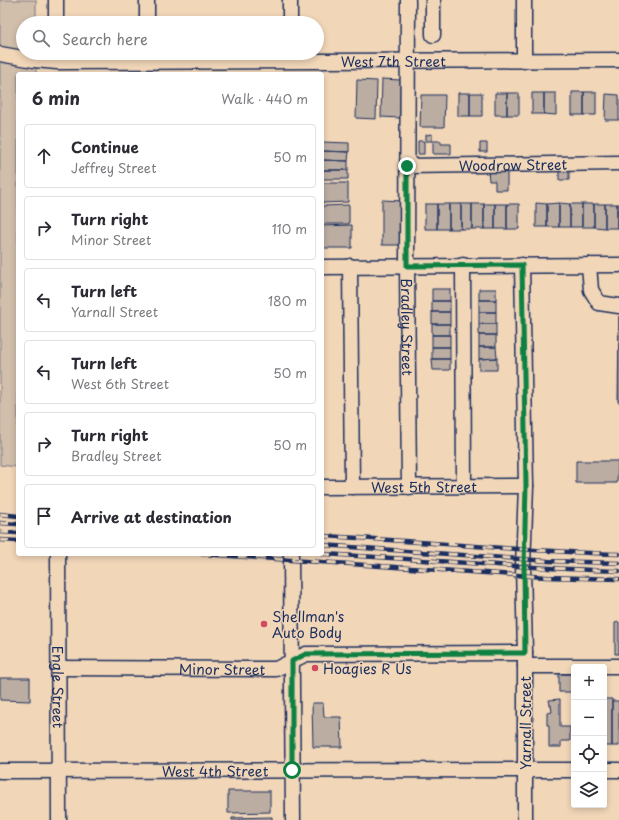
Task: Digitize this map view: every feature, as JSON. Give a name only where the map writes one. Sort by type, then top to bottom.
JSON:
[{"type":"street","points":[[56,0],[56,16]]},
{"type":"street","points":[[147,0],[147,16]]},
{"type":"street","points":[[290,0],[290,16]]},
{"type":"street","name":"Bradley Street","points":[[408,0],[407,266],[409,487]]},
{"type":"street","points":[[433,0],[433,35]]},
{"type":"street","points":[[524,0],[524,61]]},
{"type":"street","name":"West 7th Street","points":[[0,54],[16,57]]},
{"type":"street","name":"West 7th Street","points":[[34,60],[57,63],[102,60]]},
{"type":"street","name":"West 7th Street","points":[[218,60],[290,63],[619,60]]},
{"type":"street","name":"Woodrow Street","points":[[407,166],[619,163]]},
{"type":"street","points":[[463,265],[464,486]]},
{"type":"street","name":"Yarnall Street","points":[[522,265],[526,486],[524,566],[525,820]]},
{"type":"street","points":[[589,265],[591,290],[599,303],[619,306]]},
{"type":"street","points":[[324,267],[619,265]]},
{"type":"street","points":[[350,266],[352,487]]},
{"type":"street","name":"West 5th Street","points":[[324,487],[526,486]]},
{"type":"street","name":"Engle Street","points":[[58,556],[59,820]]},
{"type":"street","points":[[292,556],[292,820]]},
{"type":"street","name":"Minor Street","points":[[59,668],[276,669],[306,654],[525,660],[619,666]]},
{"type":"street","name":"West 4th Street","points":[[0,771],[571,770]]},
{"type":"street","points":[[607,770],[619,770]]},
{"type":"shaded area","points":[[0,0],[36,0],[36,16],[16,16],[16,60],[36,60],[36,72],[16,72],[16,467],[0,465]]},
{"type":"building","points":[[382,79],[401,80],[400,118],[381,117]]},
{"type":"building","points":[[357,80],[377,81],[376,119],[356,118]]},
{"type":"building","points":[[572,92],[584,92],[584,115],[572,115]]},
{"type":"building","points":[[584,92],[596,92],[596,115],[584,115]]},
{"type":"building","points":[[458,93],[470,93],[470,116],[458,116]]},
{"type":"building","points":[[470,93],[482,93],[482,116],[470,116]]},
{"type":"building","points":[[495,93],[507,93],[507,115],[495,115]]},
{"type":"building","points":[[507,93],[519,93],[519,115],[507,115]]},
{"type":"building","points":[[532,93],[544,93],[544,114],[532,114]]},
{"type":"building","points":[[544,93],[556,93],[556,115],[544,114]]},
{"type":"building","points":[[606,94],[619,95],[619,120],[605,120]]},
{"type":"building","points":[[421,95],[445,95],[444,127],[420,127]]},
{"type":"building","points":[[432,134],[432,141],[426,141],[426,135]]},
{"type":"building","points":[[418,141],[424,141],[424,154],[418,154]]},
{"type":"building","points":[[433,141],[441,141],[441,144],[451,144],[451,154],[433,154]]},
{"type":"building","points":[[324,142],[349,143],[349,152],[324,151]]},
{"type":"building","points":[[480,143],[487,143],[487,152],[480,152]]},
{"type":"building","points":[[324,151],[349,152],[348,161],[324,160]]},
{"type":"building","points":[[324,160],[348,161],[348,170],[324,170]]},
{"type":"building","points":[[507,168],[507,190],[495,190],[495,181],[489,181],[488,169]]},
{"type":"building","points":[[324,170],[348,170],[348,179],[324,179]]},
{"type":"building","points":[[559,170],[569,170],[569,180],[559,180]]},
{"type":"building","points":[[324,183],[348,183],[348,202],[324,203]]},
{"type":"building","points":[[382,200],[402,201],[402,245],[382,245]]},
{"type":"building","points":[[536,203],[547,204],[547,227],[536,227]]},
{"type":"building","points":[[559,203],[559,227],[547,227],[547,204]]},
{"type":"building","points":[[559,203],[570,204],[570,227],[559,227]]},
{"type":"building","points":[[425,204],[437,204],[437,229],[425,229]]},
{"type":"building","points":[[437,204],[449,204],[449,229],[437,229]]},
{"type":"building","points":[[449,204],[461,204],[461,229],[449,229]]},
{"type":"building","points":[[461,204],[472,204],[472,229],[461,229]]},
{"type":"building","points":[[472,204],[484,204],[484,229],[472,229]]},
{"type":"building","points":[[484,204],[495,204],[495,229],[484,229]]},
{"type":"building","points":[[495,204],[507,204],[507,229],[495,229]]},
{"type":"building","points":[[507,204],[519,204],[519,229],[507,229]]},
{"type":"building","points":[[570,204],[582,204],[582,227],[570,227]]},
{"type":"building","points":[[582,204],[594,204],[594,227],[582,227]]},
{"type":"building","points":[[594,204],[605,204],[605,228],[594,227]]},
{"type":"building","points":[[605,204],[617,204],[617,228],[605,228]]},
{"type":"building","points":[[617,204],[619,204],[619,228],[617,228]]},
{"type":"building","points":[[349,205],[349,224],[324,224],[324,206]]},
{"type":"building","points":[[352,225],[352,248],[324,248],[324,226]]},
{"type":"building","points":[[432,289],[450,289],[450,301],[432,301]]},
{"type":"building","points":[[479,289],[496,289],[496,300],[479,300]]},
{"type":"building","points":[[479,300],[496,300],[496,312],[479,312]]},
{"type":"building","points":[[432,301],[450,301],[450,312],[432,312]]},
{"type":"building","points":[[432,312],[450,312],[450,324],[432,324]]},
{"type":"building","points":[[479,312],[496,312],[496,324],[479,324]]},
{"type":"building","points":[[619,316],[619,402],[618,402]]},
{"type":"building","points":[[432,324],[450,324],[450,335],[432,335]]},
{"type":"building","points":[[479,324],[496,324],[496,335],[479,335]]},
{"type":"building","points":[[432,335],[450,335],[450,347],[432,347]]},
{"type":"building","points":[[479,335],[496,335],[496,347],[479,347]]},
{"type":"building","points":[[432,347],[450,347],[450,359],[432,359]]},
{"type":"building","points":[[479,347],[496,347],[497,358],[479,359]]},
{"type":"building","points":[[497,358],[497,370],[479,370],[479,359]]},
{"type":"building","points":[[432,359],[450,359],[450,370],[433,370]]},
{"type":"building","points":[[576,461],[618,461],[617,483],[576,483]]},
{"type":"building","points":[[619,622],[619,654],[615,654],[615,623]]},
{"type":"building","points":[[559,674],[571,674],[571,692],[559,692]]},
{"type":"building","points":[[0,678],[30,678],[30,701],[0,700]]},
{"type":"building","points":[[560,699],[560,727],[570,727],[570,741],[561,741],[561,747],[549,747],[549,725],[547,725],[547,713],[552,712],[549,700]]},
{"type":"building","points":[[607,699],[612,699],[612,746],[607,746]]},
{"type":"building","points":[[612,701],[619,701],[619,746],[612,746]]},
{"type":"building","points":[[312,703],[323,703],[324,717],[341,717],[342,747],[313,747]]},
{"type":"building","points":[[228,791],[270,791],[270,812],[228,813]]},
{"type":"building","points":[[272,817],[272,820],[232,820],[232,818]]},
{"type":"railway","points":[[0,514],[16,516]]},
{"type":"railway","points":[[0,523],[16,524]]},
{"type":"railway","points":[[0,532],[16,533]]},
{"type":"railway","points":[[324,536],[545,551],[619,554]]},
{"type":"railway","points":[[0,540],[16,541]]},
{"type":"railway","points":[[324,545],[548,561],[619,563]]},
{"type":"railway","points":[[324,554],[545,568],[619,571]]},
{"type":"railway","points":[[232,556],[546,577],[619,579]]},
{"type":"place","name":"Shellman's Auto Body","points":[[264,624]]},
{"type":"place","name":"Hoagies R Us","points":[[315,668]]},
{"type":"route","points":[[292,770],[292,661],[306,654],[525,653],[524,566],[526,486],[522,265],[407,266],[407,166]]}]
